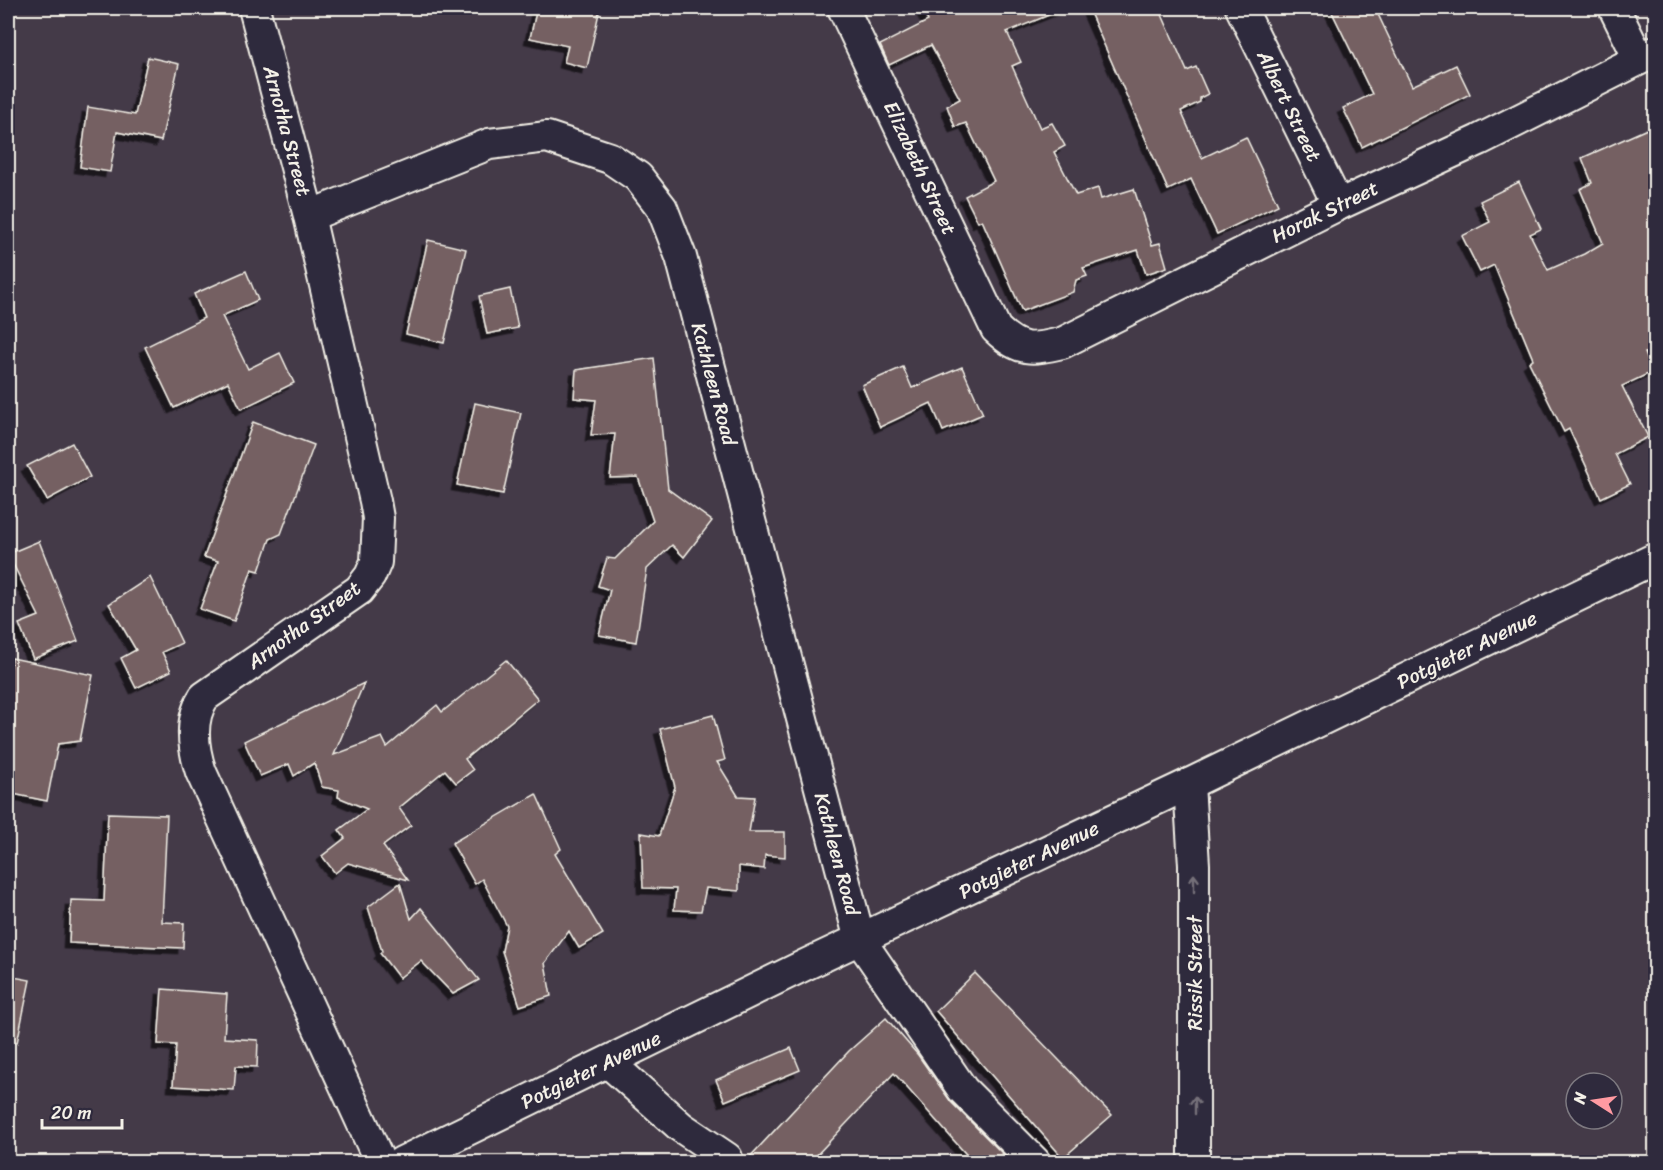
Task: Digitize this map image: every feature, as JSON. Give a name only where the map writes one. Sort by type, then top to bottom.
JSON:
[{"type":"street","name":"Arnotha Street","points":[[254,8],[309,216],[375,501],[378,518],[376,562],[370,576],[350,597],[204,697],[195,718],[193,744],[201,772],[380,1162]]},
{"type":"street","name":"Elizabeth Street","points":[[843,8],[996,329]]},
{"type":"street","name":"Albert Street","points":[[1241,8],[1338,205]]},
{"type":"street","points":[[1614,8],[1647,55]]},
{"type":"street","name":"Horak Street","points":[[996,329],[1019,347],[1034,349],[1062,343],[1338,205],[1479,140],[1647,55]]},
{"type":"street","name":"Kathleen Road","points":[[309,216],[489,144],[547,137],[610,158],[638,177],[656,200],[662,208],[681,257],[860,940],[963,1090],[1035,1162]]},
{"type":"street","name":"Potgieter Avenue","points":[[402,1162],[1656,558]]},
{"type":"street","name":"Rissik Street","points":[[1190,784],[1194,865],[1194,1162]]},
{"type":"street","points":[[608,1062],[681,1127],[727,1158]]},
{"type":"building","points":[[537,8],[600,8],[587,68],[564,62],[568,46],[530,38]]},
{"type":"building","points":[[922,8],[1066,8],[1007,32],[1021,62],[1012,66],[1040,128],[1052,123],[1065,146],[1054,152],[1076,195],[1098,188],[1101,199],[1134,189],[1152,245],[1160,243],[1167,267],[1146,274],[1138,250],[1083,268],[1087,276],[1076,280],[1073,292],[1022,311],[982,220],[978,222],[965,196],[994,181],[966,123],[955,127],[947,106],[960,99],[931,45],[889,65],[880,45],[928,21]]},
{"type":"building","points":[[1088,8],[1159,8],[1187,71],[1196,67],[1208,94],[1200,98],[1200,102],[1181,111],[1202,158],[1246,137],[1278,205],[1217,234],[1191,179],[1168,190]]},
{"type":"building","points":[[1330,8],[1375,8],[1412,86],[1456,65],[1470,94],[1362,147],[1343,108],[1372,94]]},
{"type":"building","points":[[148,57],[179,64],[161,141],[117,132],[110,172],[80,167],[88,107],[135,115]]},
{"type":"building","points":[[1656,125],[1656,348],[1645,353],[1652,372],[1622,386],[1648,437],[1615,454],[1630,484],[1601,498],[1569,429],[1564,432],[1529,362],[1533,359],[1494,265],[1480,272],[1462,236],[1490,222],[1480,201],[1519,182],[1541,229],[1530,234],[1548,270],[1584,254],[1603,243],[1580,189],[1592,183],[1582,158]]},
{"type":"building","points":[[428,240],[466,249],[444,343],[406,334]]},
{"type":"building","points":[[246,271],[258,300],[222,316],[248,369],[280,353],[294,383],[241,409],[228,382],[174,408],[145,347],[204,318],[194,294]]},
{"type":"building","points":[[510,289],[518,328],[487,334],[479,296]]},
{"type":"building","points":[[654,358],[668,489],[712,521],[684,557],[672,545],[647,569],[636,642],[599,635],[610,590],[598,586],[607,558],[615,559],[653,521],[638,477],[610,478],[615,434],[591,435],[596,400],[574,398],[576,370]]},
{"type":"building","points":[[903,367],[912,388],[962,367],[983,414],[943,431],[931,403],[880,427],[862,385]]},
{"type":"building","points":[[475,403],[521,413],[503,494],[457,485]]},
{"type":"building","points":[[253,422],[314,445],[281,534],[270,539],[259,571],[252,569],[234,621],[200,609],[218,561],[204,557]]},
{"type":"building","points":[[72,443],[90,477],[47,500],[27,466]]},
{"type":"building","points":[[39,541],[78,641],[33,659],[19,624],[39,616],[8,554]]},
{"type":"building","points":[[150,577],[182,643],[162,652],[171,671],[136,688],[121,658],[136,650],[109,604]]},
{"type":"building","points":[[12,658],[93,675],[80,741],[58,744],[47,801],[8,793],[8,683]]},
{"type":"building","points":[[506,660],[538,699],[465,759],[473,770],[456,783],[445,770],[399,808],[411,825],[383,846],[408,880],[348,863],[335,873],[322,856],[345,838],[339,830],[367,809],[338,797],[339,790],[322,787],[314,763],[294,776],[289,764],[260,776],[244,741],[364,683],[334,755],[382,737],[387,747],[437,705],[442,712]]},
{"type":"building","points":[[713,715],[725,760],[717,762],[738,796],[755,797],[749,832],[785,832],[785,857],[765,855],[764,869],[739,866],[739,891],[706,888],[701,911],[674,910],[676,889],[643,888],[641,833],[659,836],[675,787],[660,729]]},
{"type":"building","points":[[536,794],[561,849],[555,854],[603,934],[579,948],[569,931],[545,963],[551,996],[520,1006],[502,951],[507,926],[482,879],[475,884],[452,843]]},
{"type":"building","points":[[108,813],[167,815],[162,922],[184,923],[183,948],[69,943],[71,900],[104,901]]},
{"type":"building","points":[[400,883],[411,919],[421,908],[479,980],[453,994],[421,961],[399,978],[380,953],[382,951],[368,907]]},
{"type":"building","points":[[975,973],[1112,1115],[1063,1158],[936,1011]]},
{"type":"building","points":[[8,976],[30,980],[17,1043],[8,1042]]},
{"type":"building","points":[[162,989],[227,994],[224,1038],[258,1040],[257,1067],[236,1066],[234,1090],[173,1086],[176,1045],[158,1044]]},
{"type":"building","points":[[886,1018],[918,1055],[951,1102],[1011,1162],[973,1162],[894,1073],[810,1162],[745,1162],[849,1051]]},
{"type":"building","points":[[791,1048],[800,1070],[725,1101],[716,1080]]}]
